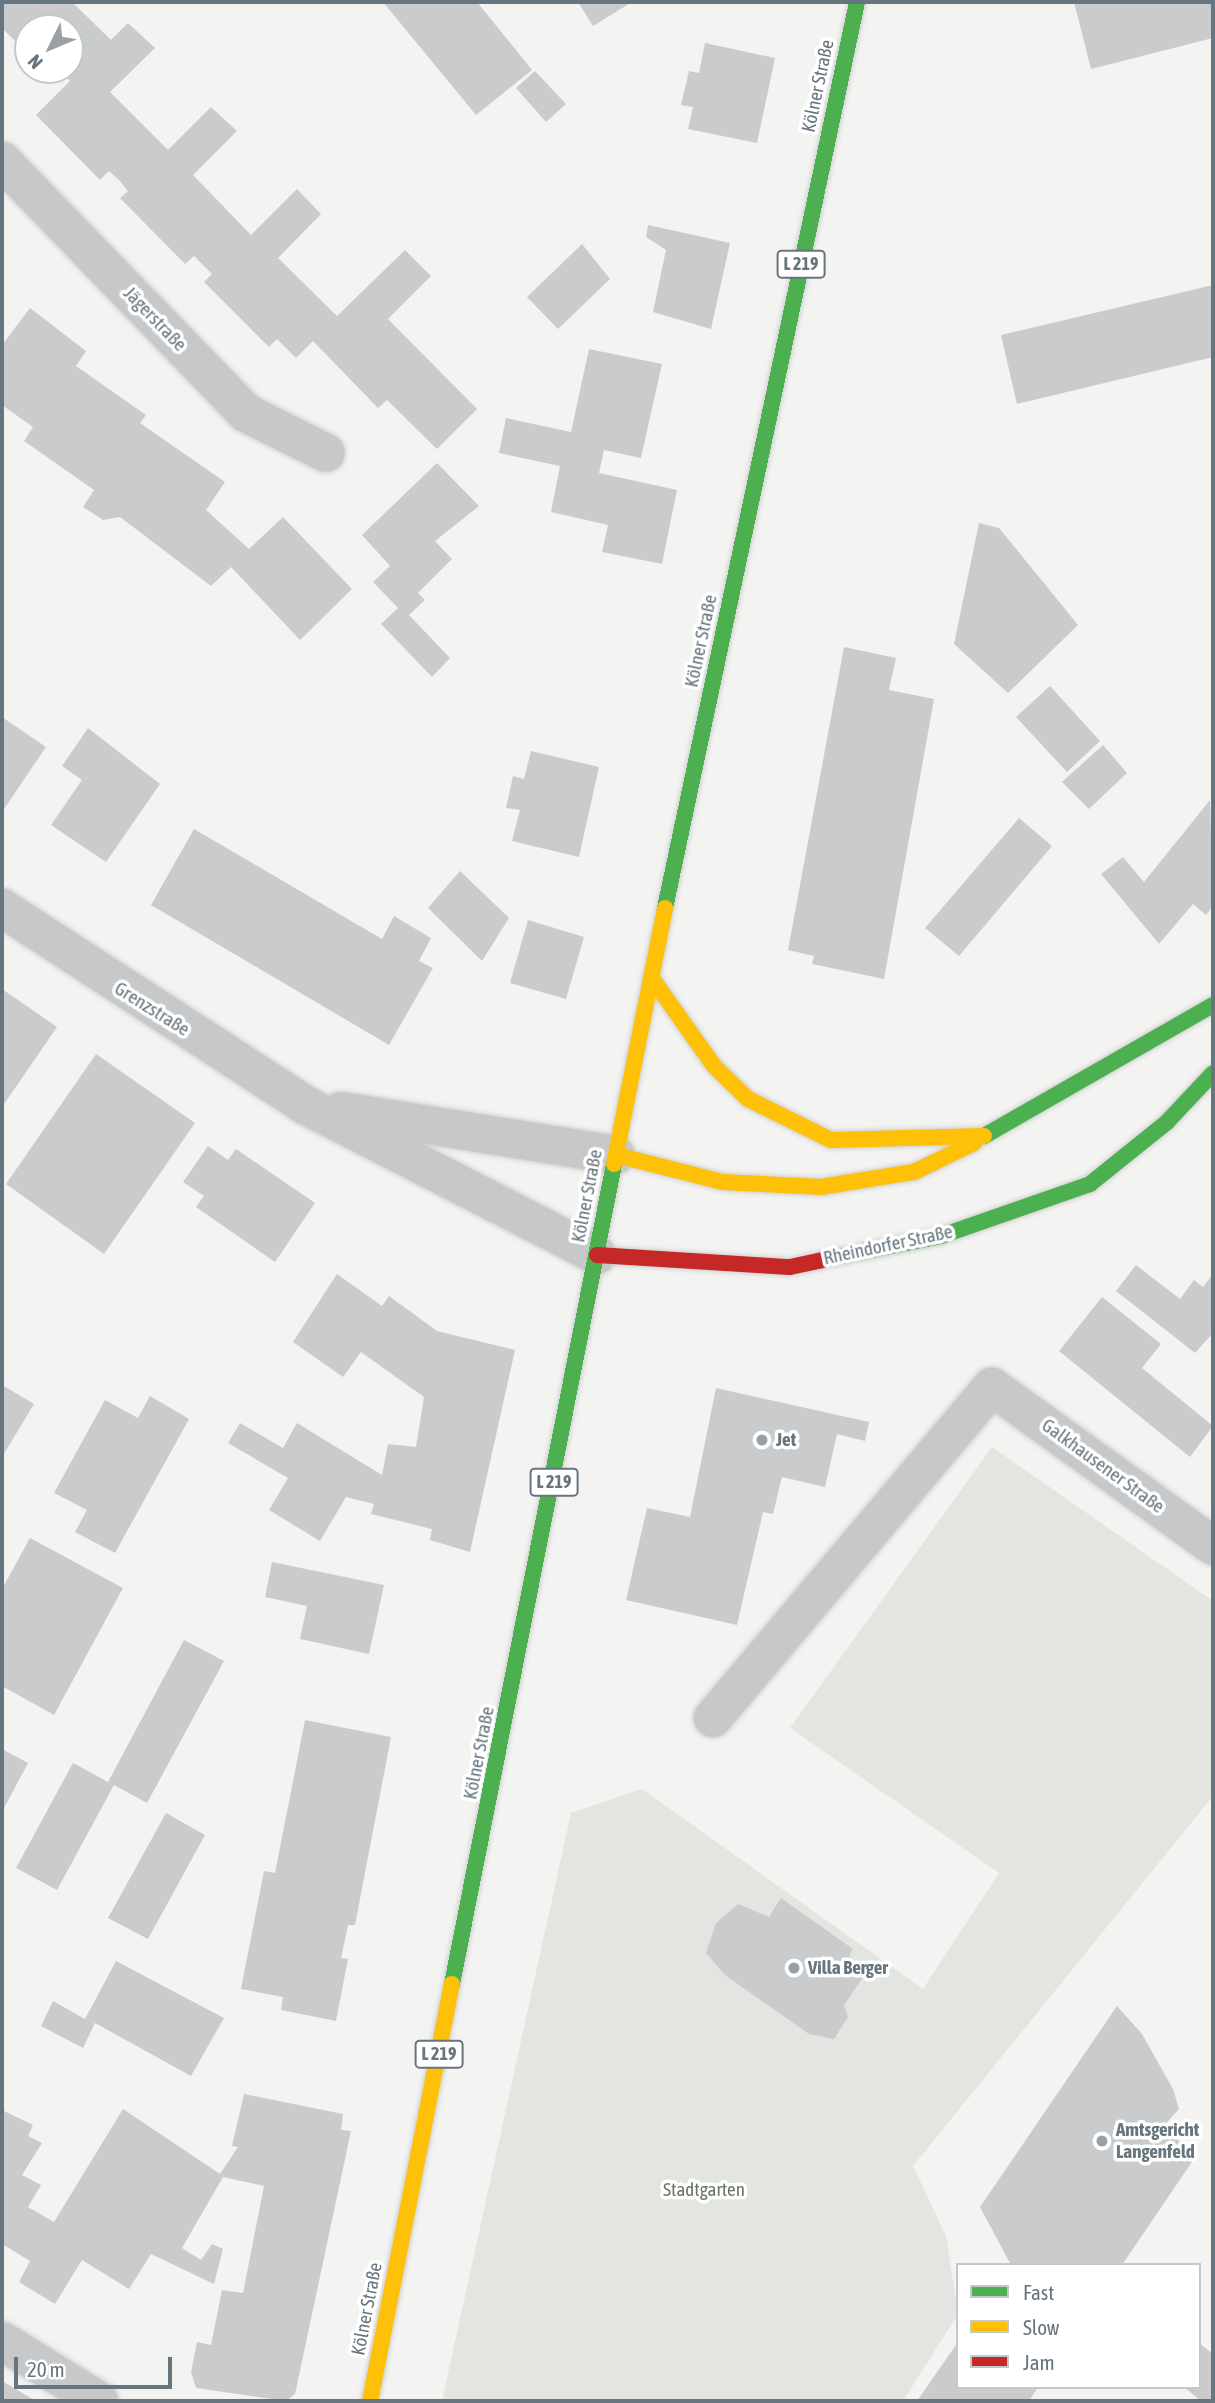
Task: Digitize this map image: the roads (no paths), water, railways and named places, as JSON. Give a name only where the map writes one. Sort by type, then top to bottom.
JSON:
[{"type":"main road","name":"Kölner Straße","points":[[370,2401],[651,977],[857,2]]},
{"type":"main road","points":[[651,977],[714,1066],[772,1116],[831,1140],[985,1138]]},
{"type":"main road","points":[[616,1155],[723,1182],[821,1187],[914,1172],[1051,1106],[1213,1005]]},
{"type":"main road","name":"Rheindorfer Straße","points":[[597,1255],[790,1267],[941,1236],[1090,1184],[1167,1122],[1213,1073]]},
{"type":"street","name":"Jägerstraße","points":[[2,161],[246,413],[326,453]]},
{"type":"street","name":"Grenzstraße","points":[[2,908],[305,1105],[597,1255]]},
{"type":"street","name":"Grenzstraße","points":[[305,1105],[616,1155]]},
{"type":"street","name":"Galkhausener Straße","points":[[713,1718],[992,1387],[1213,1546]]},
{"type":"street","points":[[2,2341],[99,2401]]},
{"type":"place","name":"Jet","points":[[762,1440]]},
{"type":"place","name":"Villa Berger","points":[[794,1968]]},
{"type":"place","name":"Amtsgericht Langenfeld","points":[[1102,2141]]},
{"type":"park label","name":"Stadtgarten","points":[[704,2190]]}]
